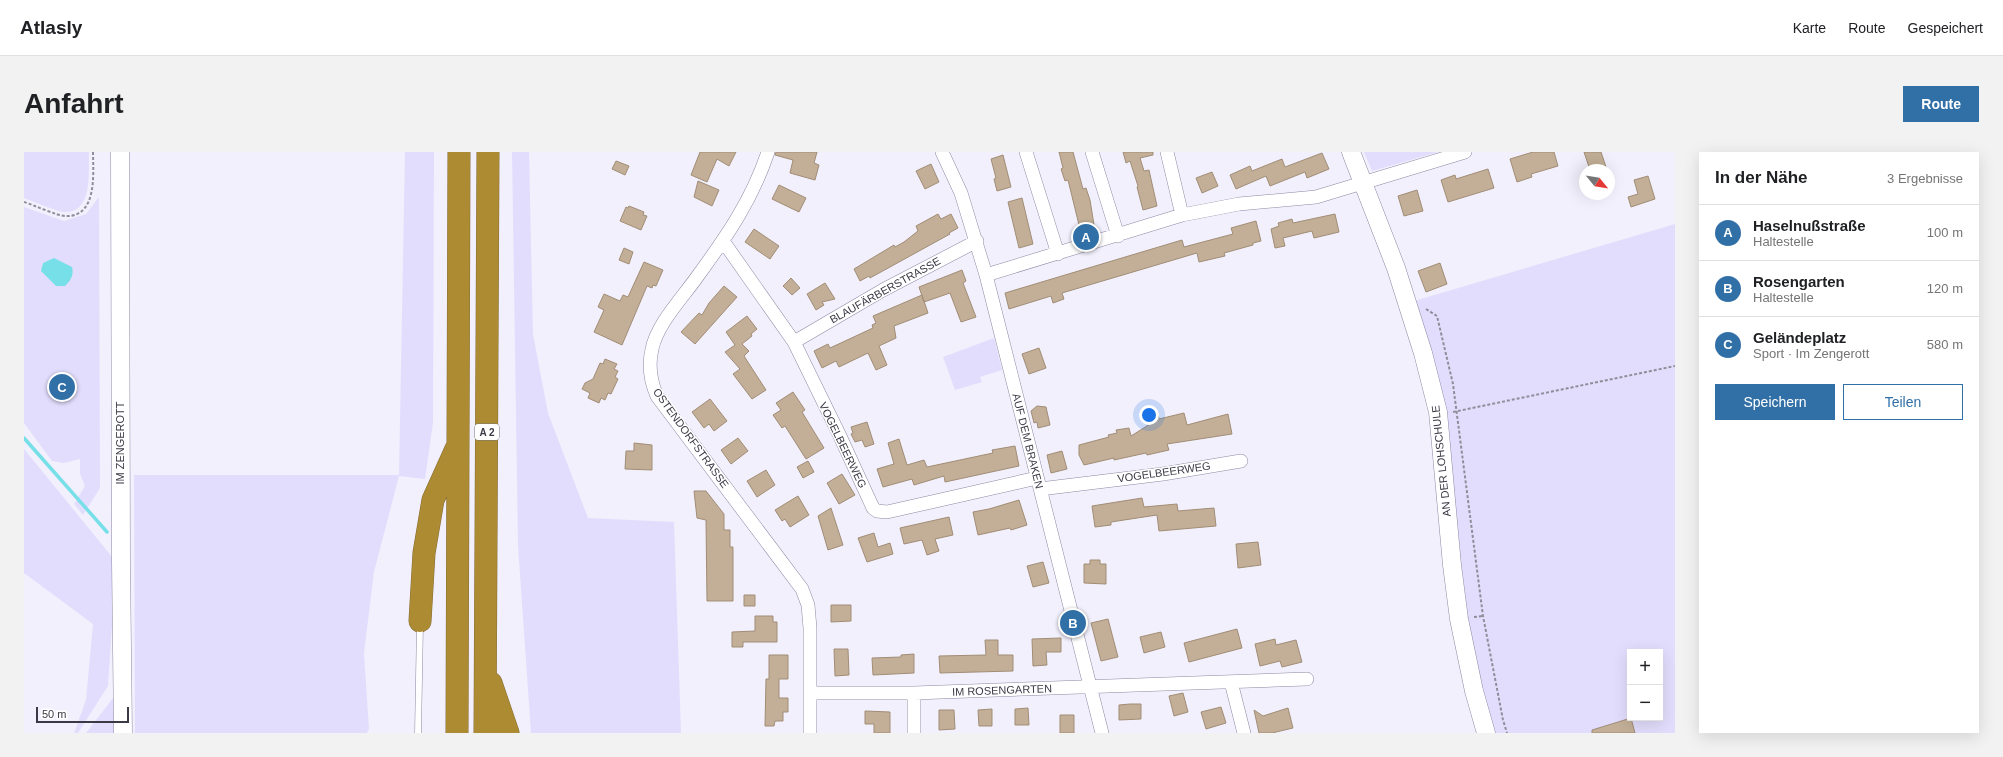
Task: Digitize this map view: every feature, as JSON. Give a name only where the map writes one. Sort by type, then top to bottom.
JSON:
[{"type":"highway","name":"A 2","points":[[457,733],[459,152]]},
{"type":"highway","name":"A 2","points":[[485,733],[488,152]]},
{"type":"highway","points":[[420,620],[424,553],[433,500],[459,443]]},
{"type":"highway","points":[[486,667],[508,733]]},
{"type":"street","name":"IM ZENGEROTT","points":[[120,152],[123,733]]},
{"type":"street","name":"OSTENDORFSTRASSE","points":[[768,152],[758,180],[747,203],[723,241],[660,328],[652,347],[649,366],[651,383],[658,396],[802,589],[808,605],[810,628],[810,733]]},
{"type":"street","name":"AUF DEM BRAKEN","points":[[942,152],[961,194],[977,241],[1102,733]]},
{"type":"street","points":[[1026,152],[1058,254]]},
{"type":"street","points":[[1092,152],[1118,236]]},
{"type":"street","points":[[1167,152],[1182,215]]},
{"type":"street","name":"AN DER LOHSCHULE","points":[[1351,152],[1405,297],[1425,360],[1438,416],[1452,565],[1458,611],[1474,690],[1486,733]]},
{"type":"street","points":[[986,275],[1118,236],[1182,215],[1239,204],[1316,197],[1465,152]]},
{"type":"street","name":"VOGELBEERWEG","points":[[723,241],[794,342],[856,468],[870,503],[877,511],[887,512],[1038,484],[1163,474],[1241,461]]},
{"type":"street","name":"BLAUFÄRBERSTRASSE","points":[[794,342],[955,250],[977,241]]},
{"type":"street","name":"IM ROSENGARTEN","points":[[810,693],[914,693],[1307,679]]},
{"type":"street","points":[[1231,682],[1244,733]]},
{"type":"street","points":[[914,693],[914,733]]},
{"type":"lane","points":[[418,733],[420,620]]},
{"type":"path","points":[[24,202],[66,216],[76,213],[86,206],[92,194],[93,152]]},
{"type":"path","points":[[1405,297],[1437,316],[1457,412],[1483,616],[1503,720],[1508,733]]},
{"type":"path","points":[[1438,416],[1675,366]]},
{"type":"shaded area","points":[[24,152],[89,152],[88,189],[81,205],[74,210],[61,212],[24,198]]},
{"type":"shaded area","points":[[405,152],[434,152],[433,423],[425,479],[399,476],[374,572],[364,653],[369,729],[367,733],[135,733],[134,475],[399,475]]},
{"type":"shaded area","points":[[512,152],[529,152],[533,334],[548,413],[588,518],[674,522],[681,733],[531,733],[518,546]]},
{"type":"shaded area","points":[[1364,152],[1438,152],[1372,171]]},
{"type":"shaded area","points":[[99,197],[100,488],[83,515],[74,504],[85,486],[80,474],[80,459],[64,463],[52,461],[24,423],[24,207],[64,221],[86,214]]},
{"type":"shaded area","points":[[1675,224],[1675,733],[1493,733],[1480,690],[1414,301]]},
{"type":"shaded area","points":[[994,338],[1002,370],[980,377],[982,382],[955,390],[943,357]]},
{"type":"shaded area","points":[[24,449],[113,558],[113,610],[108,686],[78,733],[74,733],[86,700],[93,624],[24,573]]},
{"type":"shaded area","points":[[116,694],[118,733],[86,733]]},
{"type":"water","points":[[54,258],[72,267],[72,277],[65,286],[56,286],[41,271],[43,263]]},
{"type":"building","points":[[700,152],[736,152],[729,166],[717,159],[707,182],[691,175]]},
{"type":"building","points":[[776,152],[817,152],[814,163],[819,165],[815,180],[790,173],[793,160],[775,155]]},
{"type":"building","points":[[1059,152],[1073,152],[1083,189],[1086,188],[1090,200],[1094,225],[1080,229],[1068,180],[1065,181],[1061,169],[1063,168]]},
{"type":"building","points":[[1123,152],[1153,152],[1153,155],[1140,158],[1144,171],[1149,170],[1157,206],[1143,210],[1138,186],[1130,161],[1126,163]]},
{"type":"building","points":[[1533,152],[1554,152],[1558,166],[1531,174],[1532,177],[1517,182],[1510,159]]},
{"type":"building","points":[[1584,152],[1601,152],[1605,164],[1588,164]]},
{"type":"building","points":[[1322,153],[1329,169],[1307,178],[1305,172],[1270,186],[1266,176],[1236,189],[1230,175],[1250,166],[1252,171],[1282,159],[1285,167]]},
{"type":"building","points":[[1003,155],[1011,187],[997,191],[994,179],[996,178],[991,159]]},
{"type":"building","points":[[616,161],[629,166],[625,175],[612,169]]},
{"type":"building","points":[[931,164],[939,182],[925,189],[916,171]]},
{"type":"building","points":[[1488,169],[1494,188],[1448,202],[1441,180],[1455,175],[1456,179]]},
{"type":"building","points":[[1212,172],[1218,186],[1202,193],[1196,178]]},
{"type":"building","points":[[1648,176],[1655,199],[1631,207],[1628,197],[1638,194],[1634,180]]},
{"type":"building","points":[[698,181],[719,190],[712,206],[694,197]]},
{"type":"building","points":[[779,185],[806,198],[799,212],[772,199]]},
{"type":"building","points":[[1417,190],[1423,211],[1404,216],[1398,196]]},
{"type":"building","points":[[1022,198],[1033,244],[1019,248],[1008,202]]},
{"type":"building","points":[[629,206],[644,212],[643,215],[647,216],[641,230],[620,221],[626,207],[628,208]]},
{"type":"building","points":[[938,214],[941,219],[951,214],[958,228],[949,233],[950,234],[870,278],[869,276],[860,281],[854,269],[894,245],[895,247],[904,242],[918,231],[916,226]]},
{"type":"building","points":[[1335,214],[1339,232],[1314,238],[1312,231],[1283,238],[1285,246],[1275,248],[1271,229],[1279,226],[1278,223],[1292,219],[1293,223]]},
{"type":"building","points":[[1256,221],[1261,241],[1253,243],[1253,245],[1224,253],[1225,256],[1199,262],[1197,253],[1062,293],[1064,299],[1053,303],[1051,296],[1009,309],[1005,293],[1182,240],[1184,247],[1233,234],[1231,228]]},
{"type":"building","points":[[754,229],[779,246],[770,259],[745,242]]},
{"type":"building","points":[[624,248],[633,252],[629,264],[619,260]]},
{"type":"building","points":[[644,262],[663,270],[656,286],[653,285],[652,288],[647,286],[622,345],[594,332],[604,310],[598,307],[604,294],[620,301],[623,295],[628,297]]},
{"type":"building","points":[[1440,263],[1447,284],[1426,292],[1418,271]]},
{"type":"building","points":[[962,270],[966,281],[963,283],[976,317],[961,322],[950,293],[924,302],[919,287]]},
{"type":"building","points":[[791,278],[800,288],[792,295],[783,286]]},
{"type":"building","points":[[825,283],[835,299],[822,302],[824,305],[816,310],[807,294]]},
{"type":"building","points":[[724,286],[737,297],[695,344],[681,332],[699,313],[702,315],[709,303]]},
{"type":"building","points":[[922,295],[928,313],[894,326],[896,338],[879,346],[887,365],[876,370],[868,353],[839,367],[836,361],[822,368],[814,351],[828,344],[830,348],[873,328],[872,325],[876,323],[873,316]]},
{"type":"building","points":[[747,316],[757,329],[751,334],[752,336],[742,344],[749,351],[744,356],[766,390],[752,399],[733,374],[740,369],[725,352],[735,345],[726,332]]},
{"type":"building","points":[[1039,348],[1046,368],[1029,374],[1022,354]]},
{"type":"building","points":[[605,359],[617,364],[614,369],[618,371],[615,377],[618,379],[611,394],[608,393],[605,400],[601,398],[599,403],[588,398],[590,393],[582,389],[585,383],[593,379],[600,363],[603,364]]},
{"type":"building","points":[[793,392],[805,410],[802,412],[824,448],[806,459],[785,426],[782,428],[773,415],[781,410],[776,403]]},
{"type":"building","points":[[710,399],[727,421],[714,431],[709,424],[704,428],[692,412]]},
{"type":"building","points":[[1037,406],[1046,407],[1050,425],[1038,428],[1037,422],[1034,423],[1031,411]]},
{"type":"building","points":[[1184,413],[1187,425],[1228,414],[1232,434],[1167,444],[1169,450],[1114,460],[1114,458],[1084,465],[1079,455],[1079,445],[1109,437],[1108,435],[1117,433],[1116,430],[1129,428],[1131,436],[1150,424],[1148,416],[1158,414],[1159,419]]},
{"type":"building","points":[[867,422],[874,444],[865,447],[862,440],[855,442],[851,434],[853,433],[851,427]]},
{"type":"building","points":[[738,438],[748,451],[731,464],[721,450]]},
{"type":"building","points":[[899,439],[907,465],[924,460],[927,467],[993,453],[992,450],[1015,446],[1019,466],[945,482],[944,476],[914,485],[912,479],[883,487],[877,469],[894,464],[888,443]]},
{"type":"building","points":[[634,443],[652,445],[652,470],[625,469],[626,451],[634,451]]},
{"type":"building","points":[[1062,451],[1067,469],[1051,473],[1047,455]]},
{"type":"building","points":[[808,461],[814,472],[803,478],[797,467]]},
{"type":"building","points":[[766,470],[775,485],[757,497],[747,481]]},
{"type":"building","points":[[842,474],[855,495],[839,504],[827,483]]},
{"type":"building","points":[[694,491],[706,491],[724,514],[724,530],[730,530],[730,547],[733,547],[733,601],[707,601],[706,520],[697,518]]},
{"type":"building","points":[[798,496],[809,515],[790,527],[785,519],[782,521],[775,510]]},
{"type":"building","points":[[1142,498],[1144,507],[1177,504],[1178,511],[1214,508],[1216,526],[1159,531],[1157,515],[1111,522],[1111,525],[1095,527],[1092,506]]},
{"type":"building","points":[[1019,500],[1027,525],[1011,530],[1010,528],[978,535],[973,512]]},
{"type":"building","points":[[831,508],[843,545],[828,550],[818,516]]},
{"type":"building","points":[[949,517],[953,535],[935,539],[939,551],[927,555],[922,540],[904,544],[900,528]]},
{"type":"building","points":[[874,533],[878,547],[890,543],[893,554],[867,562],[858,538]]},
{"type":"building","points":[[1258,542],[1261,565],[1238,568],[1236,544]]},
{"type":"building","points":[[1090,560],[1100,560],[1100,564],[1106,564],[1106,584],[1084,583],[1084,564],[1090,564]]},
{"type":"building","points":[[1043,562],[1049,583],[1033,587],[1027,566]]},
{"type":"building","points":[[744,595],[755,595],[755,606],[744,606]]},
{"type":"building","points":[[831,605],[851,605],[851,621],[831,622]]},
{"type":"building","points":[[755,616],[773,616],[773,622],[777,622],[777,642],[743,642],[743,647],[732,647],[732,632],[755,631]]},
{"type":"building","points":[[1108,619],[1118,657],[1101,661],[1091,623]]},
{"type":"building","points":[[1237,629],[1242,648],[1189,662],[1184,643]]},
{"type":"building","points":[[1161,632],[1165,647],[1144,653],[1140,637]]},
{"type":"building","points":[[1061,638],[1061,652],[1046,652],[1047,665],[1033,666],[1032,639]]},
{"type":"building","points":[[1275,639],[1276,645],[1296,640],[1302,662],[1282,667],[1280,661],[1260,666],[1255,644]]},
{"type":"building","points":[[985,640],[998,640],[998,655],[1013,655],[1013,671],[940,673],[939,656],[986,655]]},
{"type":"building","points":[[834,649],[848,649],[849,675],[835,676]]},
{"type":"building","points":[[914,654],[914,673],[873,675],[872,658],[901,657],[901,655]]},
{"type":"building","points":[[769,655],[788,655],[788,679],[779,679],[779,698],[788,698],[788,712],[783,712],[783,721],[775,721],[774,726],[765,726],[766,679],[769,679]]},
{"type":"building","points":[[1183,693],[1188,712],[1174,716],[1169,696]]},
{"type":"building","points":[[1141,704],[1141,719],[1119,720],[1119,705]]},
{"type":"building","points":[[1221,707],[1226,723],[1206,729],[1201,712]]},
{"type":"building","points":[[1028,708],[1029,725],[1015,725],[1015,709]]},
{"type":"building","points":[[1288,708],[1293,728],[1272,733],[1259,733],[1254,710],[1263,716]]},
{"type":"building","points":[[992,709],[992,726],[979,726],[978,710]]},
{"type":"building","points":[[939,710],[954,710],[955,729],[939,730]]},
{"type":"building","points":[[865,711],[890,712],[890,733],[874,733],[874,724],[865,724]]},
{"type":"building","points":[[1060,715],[1074,715],[1074,733],[1060,733]]},
{"type":"building","points":[[1627,719],[1627,721],[1632,721],[1635,733],[1592,733],[1592,730]]},
{"type":"waterway","points":[[24,438],[107,532]]},
{"type":"place","name":"Haselnußstraße","points":[[1086,237]]},
{"type":"place","name":"Geländeplatz","points":[[62,387]]},
{"type":"place","name":"Rosengarten","points":[[1073,623]]}]
